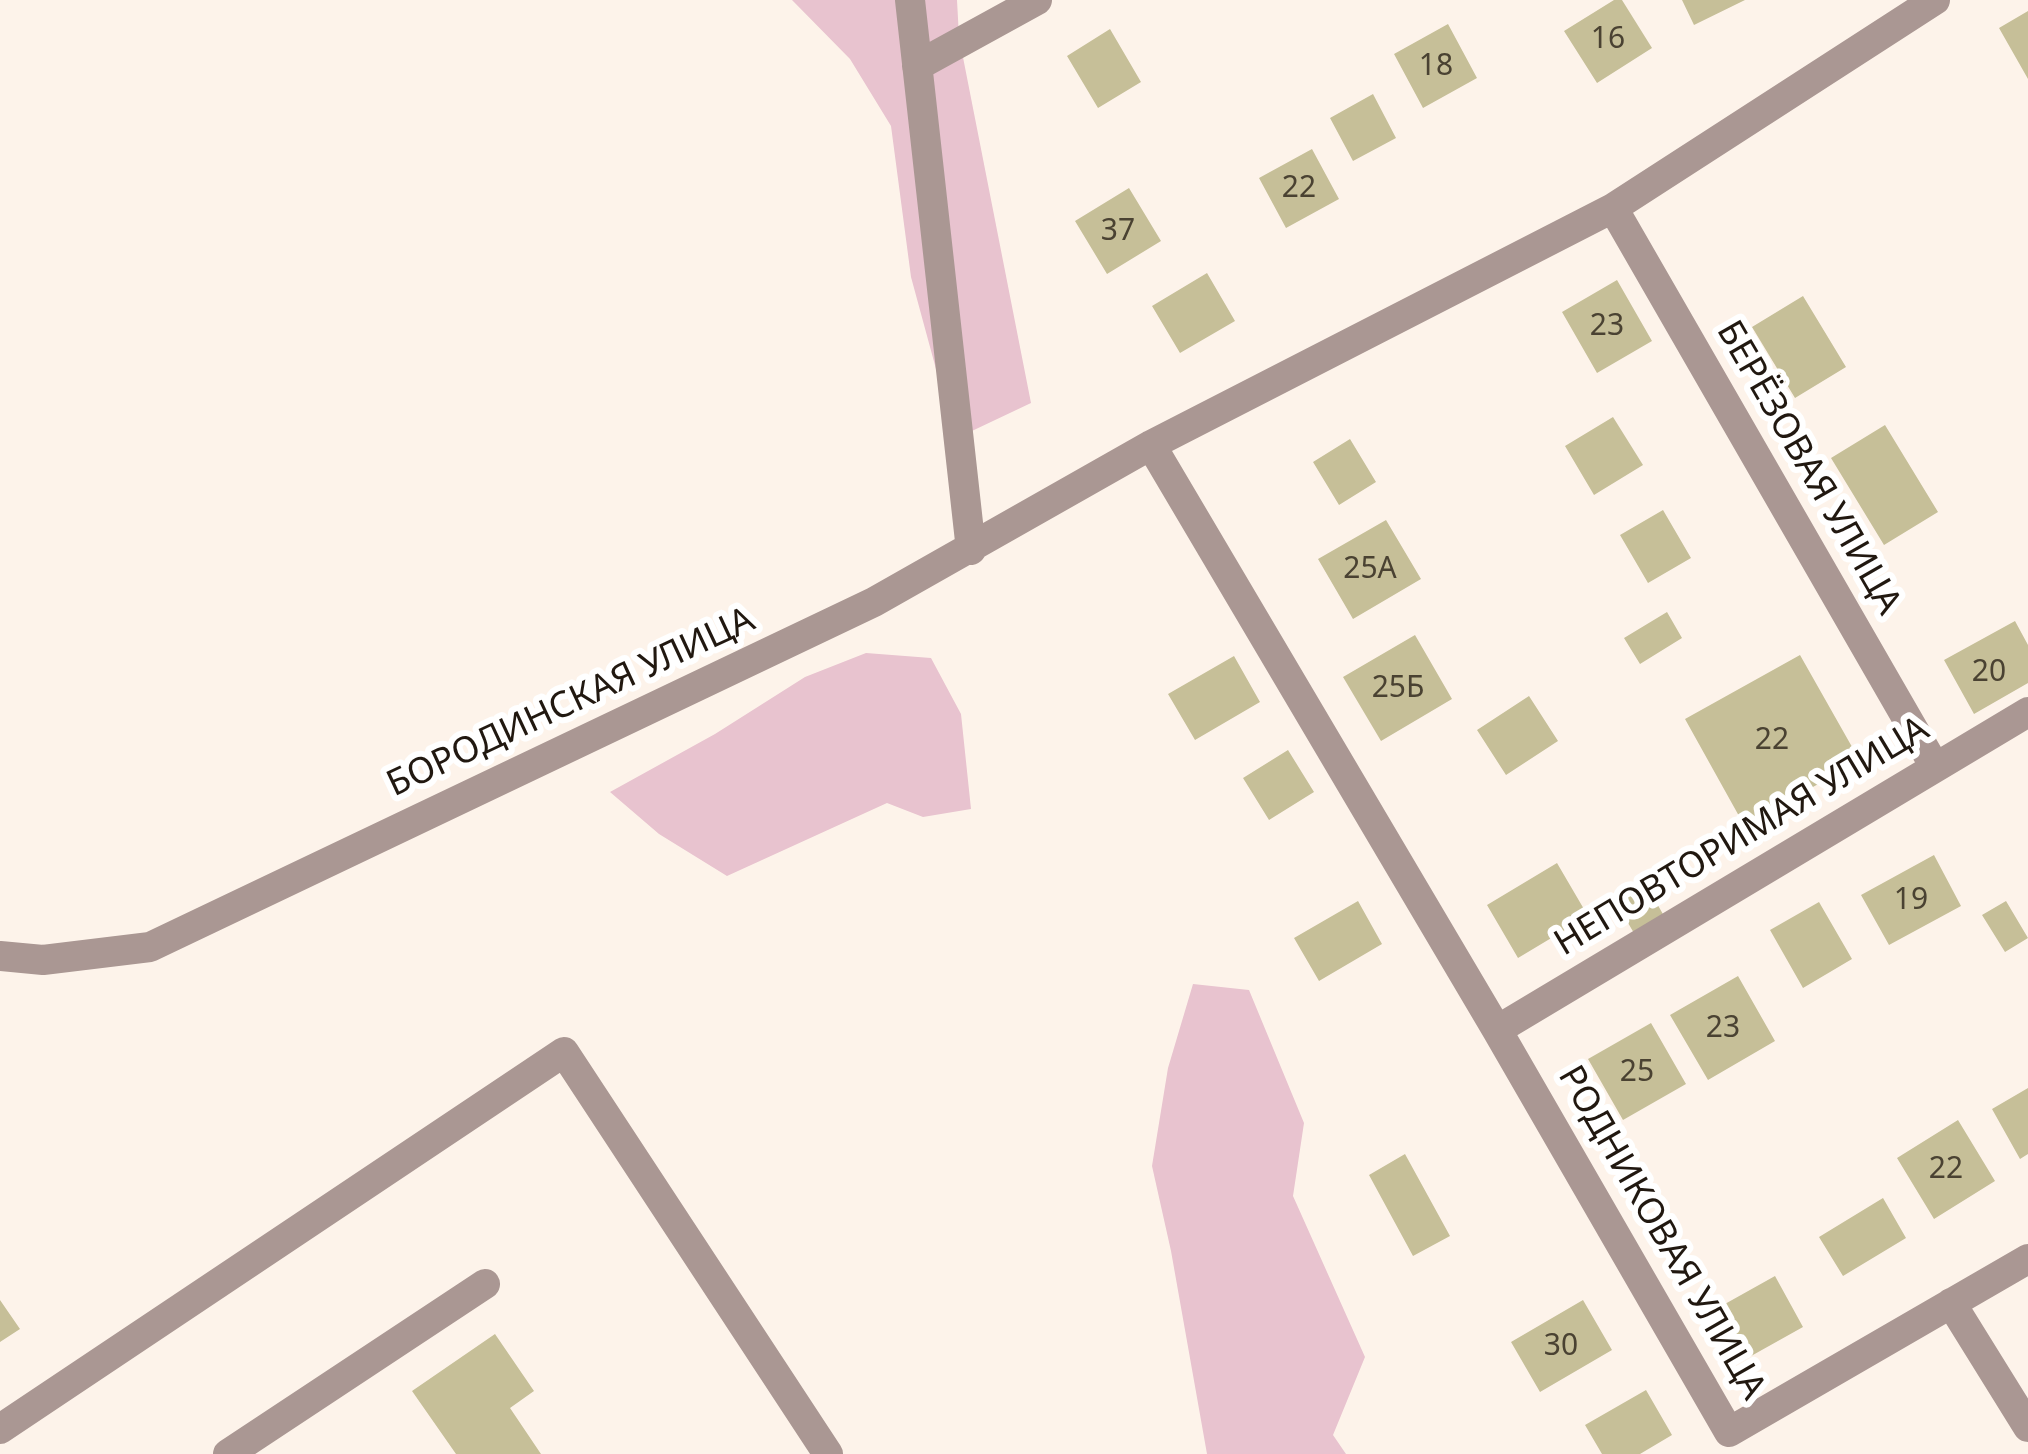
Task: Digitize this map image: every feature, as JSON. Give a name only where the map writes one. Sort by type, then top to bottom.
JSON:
[{"type":"street","points":[[910,0],[971,550]]},
{"type":"street","points":[[917,66],[1037,0]]},
{"type":"street","points":[[1497,1030],[1151,446],[1613,208],[1935,0]]},
{"type":"street","name":"БЕРЁЗОВАЯ УЛИЦА","points":[[1613,208],[1935,766]]},
{"type":"street","name":"БОРОДИНСКАЯ УЛИЦА","points":[[0,956],[43,960],[150,946],[874,602],[1151,446]]},
{"type":"street","name":"НЕПОВТОРИМАЯ УЛИЦА","points":[[1497,1030],[2028,712]]},
{"type":"street","name":"РОДНИКОВАЯ УЛИЦА","points":[[1497,1030],[1729,1432],[2028,1259]]},
{"type":"street","points":[[0,1429],[564,1052],[828,1454]]},
{"type":"street","points":[[229,1454],[485,1284]]},
{"type":"street","points":[[1951,1304],[2028,1427]]},
{"type":"shaded area","points":[[792,0],[957,0],[959,37],[1031,403],[955,439],[911,277],[891,126],[850,59]]},
{"type":"shaded area","points":[[866,653],[931,658],[961,714],[971,809],[923,817],[887,803],[727,876],[659,834],[610,792],[805,677]]},
{"type":"shaded area","points":[[1193,984],[1249,990],[1304,1123],[1293,1196],[1365,1357],[1333,1435],[1346,1454],[1207,1454],[1152,1166],[1168,1068]]},
{"type":"building","points":[[1614,0],[1622,0],[1652,48],[1597,83],[1564,31]]},
{"type":"building","points":[[1682,0],[1745,0],[1694,25]]},
{"type":"building","points":[[2028,11],[2028,79],[1999,28]]},
{"type":"building","points":[[1448,24],[1477,78],[1423,108],[1394,54]]},
{"type":"building","points":[[1110,29],[1141,82],[1098,108],[1067,56]]},
{"type":"building","points":[[1373,94],[1396,138],[1353,161],[1330,118]]},
{"type":"building","points":[[1312,149],[1339,199],[1286,228],[1259,178]]},
{"type":"building","points":[[1129,188],[1161,241],[1107,274],[1075,221]]},
{"type":"building","points":[[1207,273],[1235,321],[1180,353],[1152,306]]},
{"type":"building","points":[[1617,280],[1652,341],[1597,373],[1562,312]]},
{"type":"building","points":[[1803,296],[1846,367],[1795,398],[1752,327]]},
{"type":"building","points":[[1613,417],[1643,465],[1594,495],[1565,446]]},
{"type":"building","points":[[1885,425],[1938,512],[1884,545],[1831,458]]},
{"type":"building","points":[[1350,439],[1376,482],[1339,505],[1313,462]]},
{"type":"building","points":[[1663,510],[1691,558],[1648,583],[1620,535]]},
{"type":"building","points":[[1386,520],[1421,579],[1353,619],[1318,559]]},
{"type":"building","points":[[1667,612],[1682,638],[1640,664],[1624,638]]},
{"type":"building","points":[[2015,621],[2028,645],[2028,683],[1974,714],[1944,660]]},
{"type":"building","points":[[1415,635],[1452,699],[1381,741],[1343,677]]},
{"type":"building","points":[[1800,655],[1860,761],[1744,825],[1685,719]]},
{"type":"building","points":[[1234,656],[1260,702],[1195,740],[1168,694]]},
{"type":"building","points":[[1529,696],[1558,741],[1506,775],[1477,730]]},
{"type":"building","points":[[1288,750],[1314,792],[1269,820],[1243,778]]},
{"type":"building","points":[[1934,855],[1961,906],[1889,945],[1861,895]]},
{"type":"building","points":[[1557,863],[1588,916],[1518,958],[1487,905]]},
{"type":"building","points":[[1647,886],[1668,923],[1638,940],[1617,904]]},
{"type":"building","points":[[1358,901],[1382,944],[1319,981],[1294,938]]},
{"type":"building","points":[[2006,901],[2028,938],[2005,952],[1982,915]]},
{"type":"building","points":[[1819,902],[1852,959],[1803,988],[1770,930]]},
{"type":"building","points":[[1738,976],[1775,1041],[1708,1080],[1670,1015]]},
{"type":"building","points":[[1651,1023],[1686,1084],[1623,1120],[1588,1059]]},
{"type":"building","points":[[2028,1088],[2028,1154],[2020,1159],[1992,1109]]},
{"type":"building","points":[[1958,1120],[1995,1181],[1934,1219],[1897,1158]]},
{"type":"building","points":[[1405,1154],[1450,1236],[1413,1256],[1369,1175]]},
{"type":"building","points":[[1883,1198],[1906,1238],[1843,1276],[1819,1237]]},
{"type":"building","points":[[1775,1276],[1803,1327],[1735,1365],[1707,1314]]},
{"type":"building","points":[[0,1300],[20,1329],[0,1342]]},
{"type":"building","points":[[1583,1300],[1612,1350],[1540,1392],[1511,1342]]},
{"type":"building","points":[[495,1334],[534,1391],[510,1408],[541,1454],[456,1454],[412,1391]]},
{"type":"building","points":[[1646,1390],[1672,1435],[1640,1454],[1602,1454],[1585,1425]]}]
